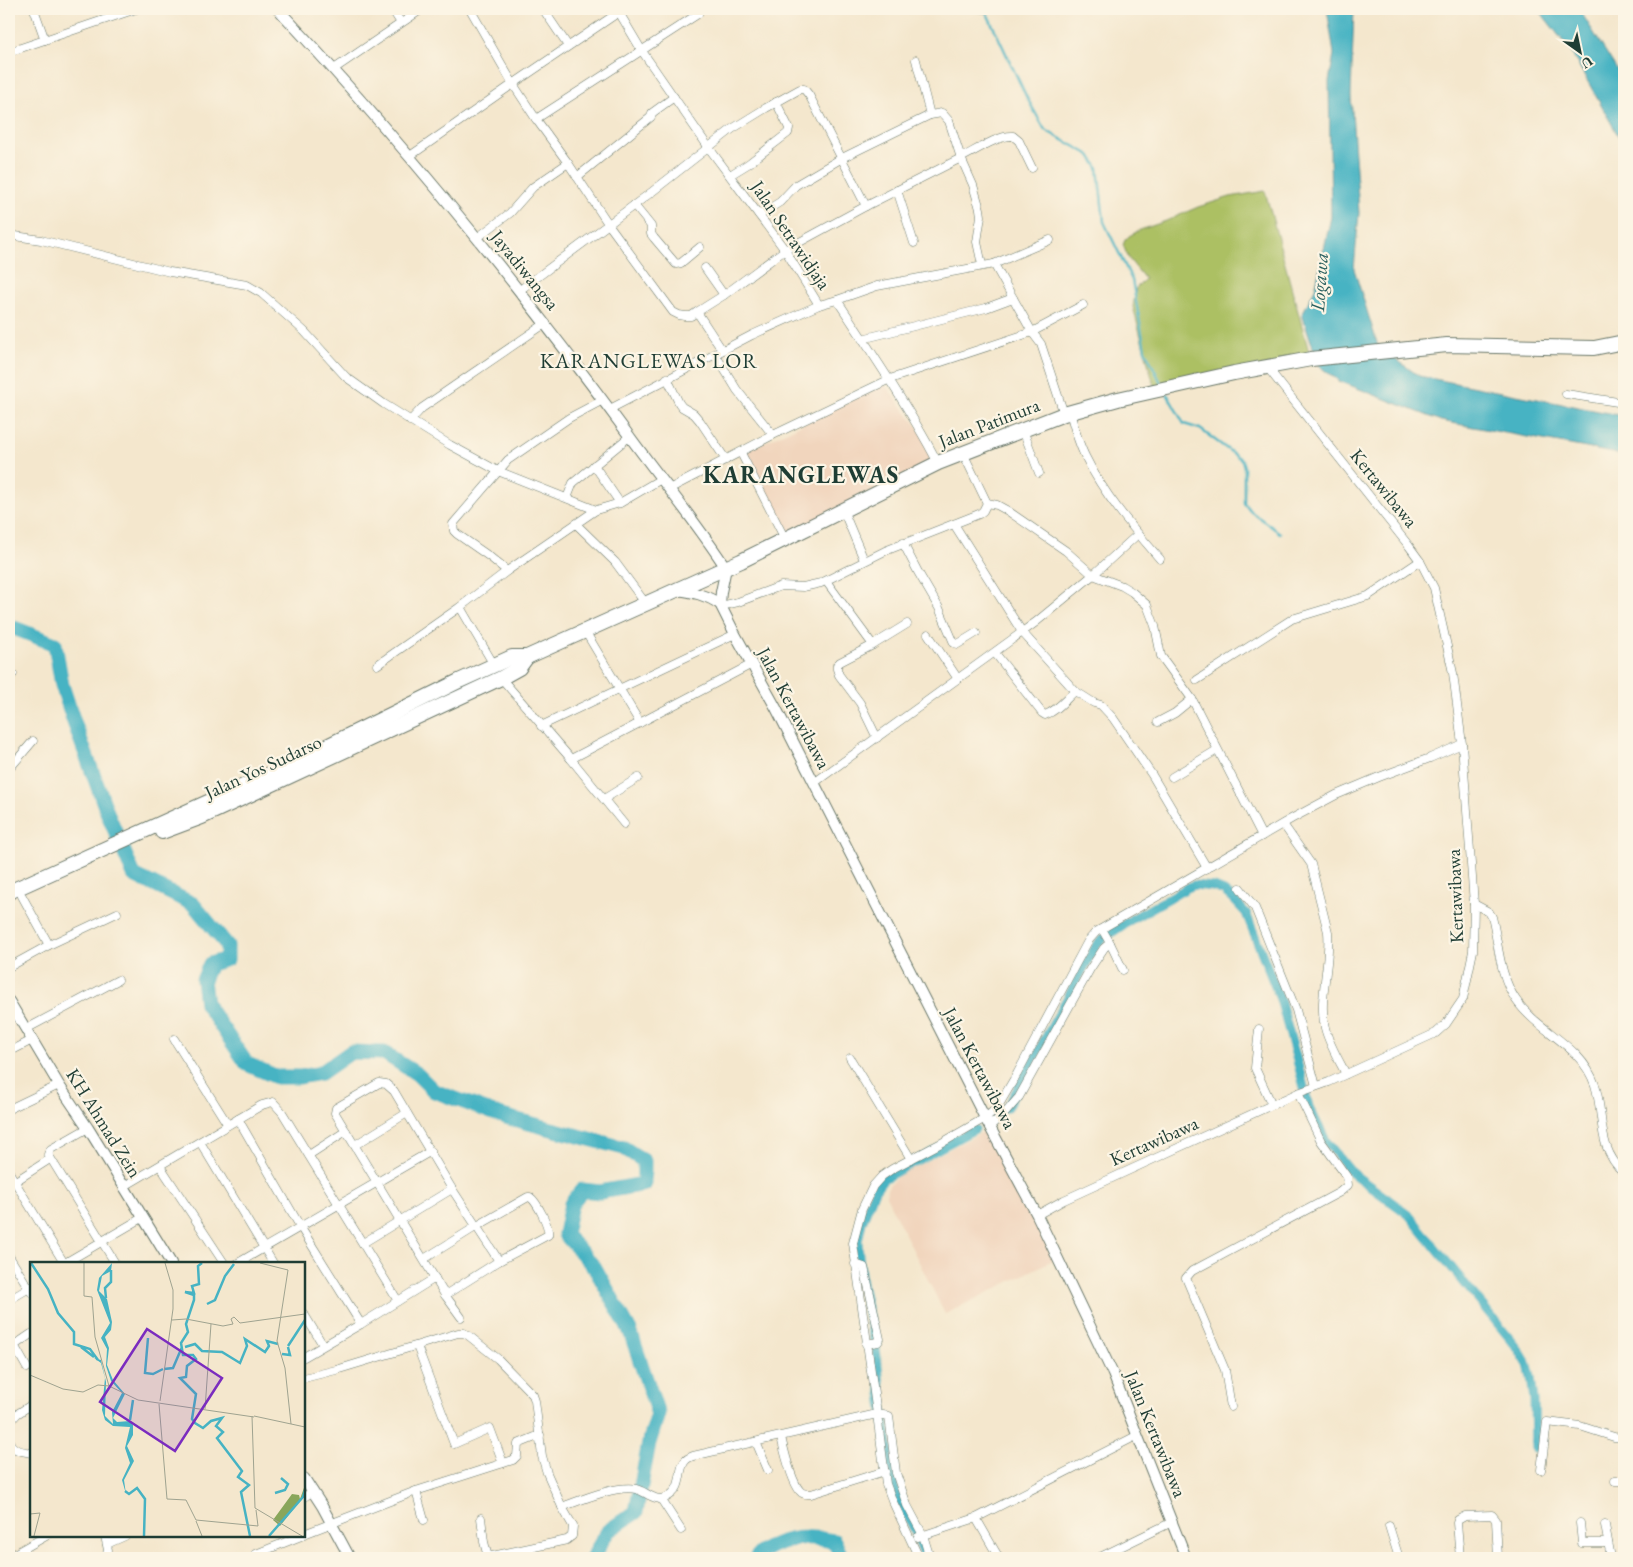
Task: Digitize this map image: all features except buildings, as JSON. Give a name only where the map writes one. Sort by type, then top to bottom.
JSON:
[{"type":"highway","name":"Jalan Patimura","points":[[726,568],[938,462],[1067,413],[1180,385],[1288,363],[1447,345],[1594,348],[1624,342]]},
{"type":"highway","name":"Jalan Yos Sudarso","points":[[9,902],[15,894],[168,824],[270,774],[497,671],[512,657],[527,657],[726,568]]},
{"type":"street","points":[[34,9],[45,40]]},
{"type":"street","points":[[9,52],[45,40],[112,13],[136,9]]},
{"type":"street","name":"Jayadiwangsa","points":[[278,9],[334,69],[410,156],[520,290],[662,479],[726,568]]},
{"type":"street","points":[[392,9],[401,23]]},
{"type":"street","points":[[334,69],[422,9]]},
{"type":"street","points":[[470,9],[513,84],[536,119],[609,225],[673,312],[679,315],[691,316],[724,295],[785,250],[866,206],[1000,138],[1008,135],[1013,136],[1019,141],[1032,168]]},
{"type":"street","points":[[544,9],[568,46]]},
{"type":"street","points":[[410,156],[618,11]]},
{"type":"street","name":"Jalan Setrawidjaja","points":[[618,11],[642,50],[709,148],[785,250],[818,305],[837,300],[890,379],[922,431],[938,462]]},
{"type":"street","points":[[536,119],[698,14]]},
{"type":"street","points":[[916,60],[930,115]]},
{"type":"street","points":[[520,290],[609,225],[732,129],[795,91],[804,89],[807,91],[866,206]]},
{"type":"street","points":[[577,177],[651,117],[652,113],[674,97]]},
{"type":"street","points":[[730,175],[748,164],[788,132],[789,128],[776,102]]},
{"type":"street","points":[[758,215],[780,202],[796,185],[842,158],[930,115],[942,113],[949,121],[980,209],[978,242],[982,265]]},
{"type":"street","points":[[477,238],[510,213],[534,187],[568,163]]},
{"type":"street","points":[[897,190],[914,243]]},
{"type":"street","points":[[634,205],[651,226],[651,234],[676,264],[700,247]]},
{"type":"street","points":[[9,235],[51,242],[170,272],[247,285],[261,293],[304,331],[346,377],[368,394],[450,445],[596,510]]},
{"type":"street","points":[[837,300],[877,286],[994,264],[1050,240]]},
{"type":"street","points":[[994,264],[1032,332],[1041,344],[1084,456],[1114,506],[1160,559]]},
{"type":"street","points":[[705,268],[724,295]]},
{"type":"street","points":[[862,339],[986,308],[1013,298]]},
{"type":"street","points":[[610,409],[782,320],[818,305]]},
{"type":"street","points":[[669,489],[773,435],[890,379],[1032,332],[1083,305]]},
{"type":"street","points":[[697,312],[722,350]]},
{"type":"street","points":[[410,421],[422,408],[546,323]]},
{"type":"street","points":[[714,354],[736,390],[773,435]]},
{"type":"street","name":"Kertawibawa","points":[[1037,1215],[1064,1200],[1299,1092],[1329,1082],[1436,1033],[1454,1014],[1463,999],[1473,951],[1474,904],[1462,744],[1453,673],[1434,588],[1420,561],[1267,367]]},
{"type":"street","points":[[667,378],[679,402],[700,421],[726,460]]},
{"type":"street","points":[[1566,394],[1624,403]]},
{"type":"street","points":[[507,571],[457,534],[453,527],[455,520],[501,467],[569,418],[603,400]]},
{"type":"street","points":[[1022,430],[1039,473]]},
{"type":"street","points":[[567,498],[572,484],[630,436]]},
{"type":"street","points":[[741,453],[785,539]]},
{"type":"street","points":[[964,453],[987,503]]},
{"type":"street","points":[[594,465],[620,503]]},
{"type":"street","points":[[377,666],[507,571],[596,510],[620,503],[662,479]]},
{"type":"street","points":[[676,590],[698,593],[720,605],[738,602],[781,586],[812,586],[903,543],[979,514],[987,503]]},
{"type":"street","points":[[987,503],[997,505],[1008,511],[1066,551],[1094,575],[1122,586],[1147,605],[1155,626],[1161,656],[1192,700],[1262,836]]},
{"type":"street","points":[[843,510],[864,560]]},
{"type":"street","points":[[576,524],[616,562],[646,604]]},
{"type":"street","points":[[954,524],[1022,632],[1075,691],[1094,703],[1101,705],[1113,718],[1157,783],[1208,868]]},
{"type":"street","points":[[814,783],[995,653],[1094,575],[1138,534]]},
{"type":"street","points":[[903,543],[940,608],[954,642],[958,644],[976,633]]},
{"type":"street","points":[[1197,680],[1292,618],[1368,596],[1420,561]]},
{"type":"street","points":[[720,605],[726,568]]},
{"type":"street","points":[[826,581],[873,645]]},
{"type":"street","name":"Jalan Kertawibawa","points":[[720,605],[776,708],[987,1122],[1037,1215],[1113,1374],[1186,1558]]},
{"type":"street","points":[[460,607],[497,671],[624,824]]},
{"type":"street","points":[[877,738],[860,703],[845,685],[836,669],[840,662],[907,624]]},
{"type":"street","points":[[585,631],[640,723]]},
{"type":"street","points":[[541,726],[735,634]]},
{"type":"street","points":[[928,634],[958,679]]},
{"type":"street","points":[[995,653],[1038,709],[1045,715],[1075,691]]},
{"type":"street","points":[[572,760],[752,664]]},
{"type":"street","points":[[1158,722],[1176,713],[1192,700]]},
{"type":"street","points":[[9,769],[33,741]]},
{"type":"street","points":[[1105,935],[1208,868],[1283,824],[1350,788],[1462,744]]},
{"type":"street","points":[[1172,777],[1217,750]]},
{"type":"street","points":[[604,799],[638,778]]},
{"type":"street","points":[[1283,824],[1310,864],[1328,932],[1324,1019],[1328,1038],[1344,1074]]},
{"type":"street","points":[[1240,888],[1255,908],[1296,1010],[1314,1087]]},
{"type":"street","points":[[15,894],[49,945]]},
{"type":"street","points":[[1474,904],[1489,912],[1492,916],[1501,966],[1515,999],[1535,1021],[1578,1055],[1588,1071],[1595,1086],[1602,1136],[1618,1167],[1624,1173]]},
{"type":"street","points":[[9,967],[49,945],[117,913]]},
{"type":"street","points":[[930,1558],[892,1500],[886,1484],[882,1414],[873,1343],[853,1243],[862,1208],[873,1186],[892,1168],[1006,1112],[1020,1097],[1024,1077],[1088,941],[1096,932],[1105,935],[1123,970]]},
{"type":"street","points":[[987,1122],[999,1104],[1024,1077],[1104,948],[1105,935]]},
{"type":"street","points":[[26,1029],[118,980]]},
{"type":"street","name":"KH Ahmad Zein","points":[[9,1000],[12,1013],[26,1029],[170,1262]]},
{"type":"street","points":[[1258,1028],[1255,1068],[1272,1105]]},
{"type":"street","points":[[174,1039],[228,1125]]},
{"type":"street","points":[[9,1052],[32,1040]]},
{"type":"street","points":[[850,1058],[911,1159]]},
{"type":"street","points":[[461,1317],[445,1295],[335,1113],[336,1108],[379,1083],[386,1084],[394,1092],[452,1189],[499,1261]]},
{"type":"street","points":[[9,1109],[59,1085]]},
{"type":"street","points":[[1231,1407],[1225,1370],[1186,1278],[1192,1271],[1340,1192],[1348,1185],[1349,1181],[1344,1170],[1321,1141],[1299,1092]]},
{"type":"street","points":[[123,1187],[262,1105],[273,1102],[282,1112],[398,1301]]},
{"type":"street","points":[[355,1145],[407,1113]]},
{"type":"street","points":[[238,1120],[361,1324]]},
{"type":"street","points":[[88,1128],[48,1152],[114,1262]]},
{"type":"street","points":[[309,1155],[346,1131]]},
{"type":"street","points":[[200,1142],[272,1262]]},
{"type":"street","points":[[240,1262],[302,1228],[431,1151]]},
{"type":"street","points":[[14,1182],[50,1158]]},
{"type":"street","points":[[160,1166],[223,1262]]},
{"type":"street","points":[[9,1172],[64,1262]]},
{"type":"street","points":[[363,1243],[452,1189]]},
{"type":"street","points":[[424,1259],[528,1197],[535,1201],[548,1228],[548,1235],[499,1261],[445,1295]]},
{"type":"street","points":[[67,1262],[142,1218]]},
{"type":"street","points":[[9,1256],[30,1288]]},
{"type":"street","points":[[858,1265],[864,1268],[880,1339],[873,1343]]},
{"type":"street","points":[[305,1356],[435,1278]]},
{"type":"street","points":[[9,1300],[30,1290]]},
{"type":"street","points":[[305,1316],[323,1345]]},
{"type":"street","points":[[305,1378],[458,1333],[464,1333],[469,1336],[498,1359],[532,1395],[546,1473],[573,1526],[572,1536],[567,1540],[485,1558],[481,1518]]},
{"type":"street","points":[[27,1368],[11,1347],[30,1335]]},
{"type":"street","points":[[417,1346],[454,1444],[490,1428],[503,1463]]},
{"type":"street","points":[[9,1423],[17,1414],[30,1406]]},
{"type":"street","points":[[562,1507],[609,1491],[636,1489],[661,1499],[667,1497],[678,1487],[686,1460],[705,1452],[882,1414],[890,1418],[896,1473],[918,1537],[920,1558]]},
{"type":"street","points":[[1541,1470],[1547,1423],[1580,1426],[1614,1437],[1624,1438]]},
{"type":"street","points":[[305,1534],[416,1491],[516,1458],[518,1444],[540,1435]]},
{"type":"street","points":[[918,1537],[976,1518],[1138,1435]]},
{"type":"street","points":[[781,1436],[790,1470],[799,1490],[804,1494],[811,1494],[885,1471]]},
{"type":"street","points":[[9,1441],[10,1446],[15,1449],[30,1453]]},
{"type":"street","points":[[756,1442],[768,1470]]},
{"type":"street","points":[[22,1451],[30,1445]]},
{"type":"street","points":[[1614,1481],[1624,1481]]},
{"type":"street","points":[[416,1491],[424,1520]]},
{"type":"street","points":[[308,1494],[331,1523],[350,1558]]},
{"type":"street","points":[[661,1499],[680,1530]]},
{"type":"street","points":[[1460,1558],[1458,1520],[1465,1516],[1492,1515],[1496,1520],[1498,1558]]},
{"type":"street","points":[[976,1518],[999,1558]]},
{"type":"street","points":[[1098,1558],[1172,1522]]},
{"type":"street","points":[[1580,1523],[1582,1543],[1608,1543]]},
{"type":"street","points":[[1605,1525],[1611,1558]]},
{"type":"street","points":[[1389,1526],[1399,1558]]},
{"type":"street","points":[[9,1556],[44,1537]]},
{"type":"street","points":[[105,1558],[108,1550],[106,1540],[120,1537]]},
{"type":"street","points":[[256,1554],[297,1537]]},
{"type":"shaded area","points":[[884,384],[921,431],[938,463],[786,536],[741,454]]},
{"type":"shaded area","points":[[990,1128],[1057,1258],[945,1314],[886,1196],[887,1189],[898,1176]]},
{"type":"green space","points":[[1265,191],[1311,359],[1155,389],[1133,307],[1136,288],[1145,279],[1129,259],[1123,245],[1125,240],[1140,230],[1198,207],[1230,197]]},
{"type":"water","points":[[960,9],[996,9],[987,13]]},
{"type":"water","name":"Logawa","points":[[1327,9],[1354,9],[1351,96],[1359,213],[1354,269],[1378,346],[1419,376],[1624,416],[1624,455],[1441,421],[1339,381],[1319,366],[1302,314],[1315,289],[1331,217],[1329,81],[1334,54]]},
{"type":"water","points":[[1538,9],[1579,9],[1624,82],[1624,146],[1570,50]]},
{"type":"waterway","points":[[985,9],[1027,98],[1045,130],[1090,155],[1098,168],[1104,222],[1132,280],[1145,350],[1161,383]]},
{"type":"waterway","points":[[1166,392],[1184,424],[1200,429],[1242,460],[1244,467],[1244,503],[1250,511],[1280,533]]},
{"type":"waterway","points":[[9,626],[55,644],[62,685],[74,722],[107,812],[134,875],[193,904],[227,945],[227,959],[210,964],[203,980],[206,1004],[247,1064],[277,1077],[300,1077],[321,1073],[351,1052],[384,1053],[417,1074],[434,1091],[502,1116],[624,1148],[644,1161],[644,1184],[600,1192],[582,1190],[571,1204],[565,1234],[595,1268],[630,1331],[658,1414],[649,1443],[636,1512],[608,1531],[592,1558]]},
{"type":"waterway","points":[[1006,1108],[1097,944],[1101,940],[1132,919],[1194,885],[1214,887],[1224,891],[1246,913],[1280,999],[1309,1107],[1326,1141],[1352,1173],[1408,1214],[1519,1350],[1528,1365],[1534,1400],[1535,1448]]},
{"type":"waterway","points":[[925,1558],[914,1529],[895,1490],[876,1349],[862,1284],[858,1241],[862,1222],[875,1190],[883,1179],[975,1129]]},
{"type":"waterway","points":[[756,1558],[766,1549],[779,1543],[793,1539],[809,1538],[834,1541],[842,1558]]},
{"type":"district","name":"KARANGLEWAS LOR","points":[[649,360]]},
{"type":"district","name":"KARANGLEWAS","points":[[801,474]]}]
